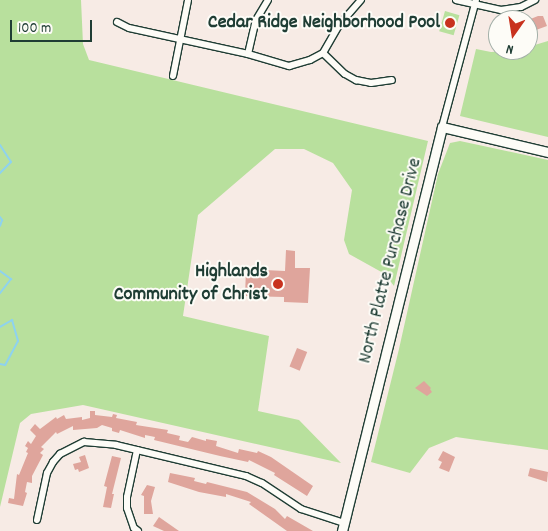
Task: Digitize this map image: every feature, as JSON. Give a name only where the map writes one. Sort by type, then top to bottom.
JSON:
[{"type":"street","points":[[173,76],[188,0]]},
{"type":"street","points":[[248,54],[256,20],[268,0]]},
{"type":"street","points":[[117,22],[129,28],[248,54],[289,66],[310,60],[323,52],[340,24],[361,0]]},
{"type":"street","points":[[456,0],[475,2],[501,10],[522,7],[535,0]]},
{"type":"street","name":"North Platte Purchase Drive","points":[[343,527],[442,127],[475,2]]},
{"type":"street","points":[[323,52],[346,74],[356,80],[371,82],[392,80]]},
{"type":"street","points":[[442,127],[548,152]]},
{"type":"street","points":[[37,520],[50,467],[60,454],[84,442],[137,450],[246,476],[262,483],[301,509],[343,527]]},
{"type":"street","points":[[134,530],[127,508],[127,496],[137,450]]},
{"type":"green space","points":[[0,0],[81,0],[83,44],[89,60],[428,141],[394,286],[385,274],[349,254],[344,240],[352,190],[333,163],[304,149],[275,149],[198,215],[183,316],[269,336],[258,411],[299,420],[341,463],[83,405],[31,414],[20,423],[0,507]]},
{"type":"green space","name":"Cedar Ridge Neighborhood Pool","points":[[445,11],[459,15],[454,35],[439,31]]},
{"type":"green space","points":[[548,41],[548,137],[460,116],[476,49],[488,51],[488,60],[538,60],[538,44]]},
{"type":"green space","points":[[460,141],[548,160],[548,450],[456,437],[429,448],[410,473],[371,462],[399,349],[438,174],[450,143]]},
{"type":"building","points":[[538,16],[543,16],[547,26],[538,29]]},
{"type":"building","name":"Highlands Community of Christ","points":[[286,250],[295,251],[295,268],[310,268],[308,303],[284,302],[284,297],[245,296],[246,269],[285,271]]},
{"type":"building","points":[[297,348],[307,352],[300,371],[290,367]]},
{"type":"building","points":[[424,381],[431,388],[432,392],[427,396],[415,388]]},
{"type":"building","points":[[90,411],[95,411],[95,415],[112,417],[113,414],[117,415],[116,418],[137,422],[136,425],[168,430],[167,433],[180,436],[179,440],[188,442],[192,437],[206,441],[206,439],[217,441],[216,446],[238,453],[239,449],[257,453],[258,451],[271,457],[313,486],[307,496],[274,475],[275,473],[249,460],[248,462],[154,440],[155,437],[145,435],[145,438],[120,430],[119,433],[112,431],[112,428],[102,425],[97,428],[73,430],[73,426],[57,434],[56,432],[41,447],[44,449],[40,453],[43,455],[32,476],[32,483],[27,482],[25,492],[27,493],[23,506],[8,503],[9,498],[14,499],[17,474],[19,475],[28,453],[26,452],[28,448],[25,446],[28,441],[31,444],[36,436],[30,430],[35,424],[40,429],[56,417],[57,419],[64,415],[66,419],[82,417],[82,420],[90,418]]},
{"type":"building","points":[[443,451],[455,457],[449,472],[439,468],[442,462],[438,460]]},
{"type":"building","points":[[85,455],[89,468],[79,472],[78,469],[75,470],[73,464],[81,462],[79,457]]},
{"type":"building","points":[[112,456],[121,458],[112,494],[114,494],[111,508],[103,507],[107,487],[104,486]]},
{"type":"building","points":[[530,468],[548,472],[547,482],[528,476]]},
{"type":"building","points":[[170,473],[195,478],[194,481],[206,484],[207,482],[247,492],[275,509],[285,519],[287,516],[313,531],[287,531],[249,504],[251,502],[226,494],[226,497],[199,492],[168,482]]},
{"type":"building","points":[[147,485],[155,487],[151,501],[153,514],[144,514],[144,496],[141,495]]},
{"type":"building","points":[[159,517],[179,531],[164,531],[153,526]]},
{"type":"waterway","points":[[0,145],[11,162],[0,173]]},
{"type":"waterway","points":[[0,217],[2,220],[0,226]]},
{"type":"waterway","points":[[0,271],[11,279],[0,293]]},
{"type":"waterway","points":[[0,327],[12,320],[18,341],[5,365],[0,364]]},
{"type":"place","name":"Cedar Ridge Neighborhood Pool","points":[[450,23]]},
{"type":"place","name":"Highlands Community of Christ","points":[[278,284]]}]
